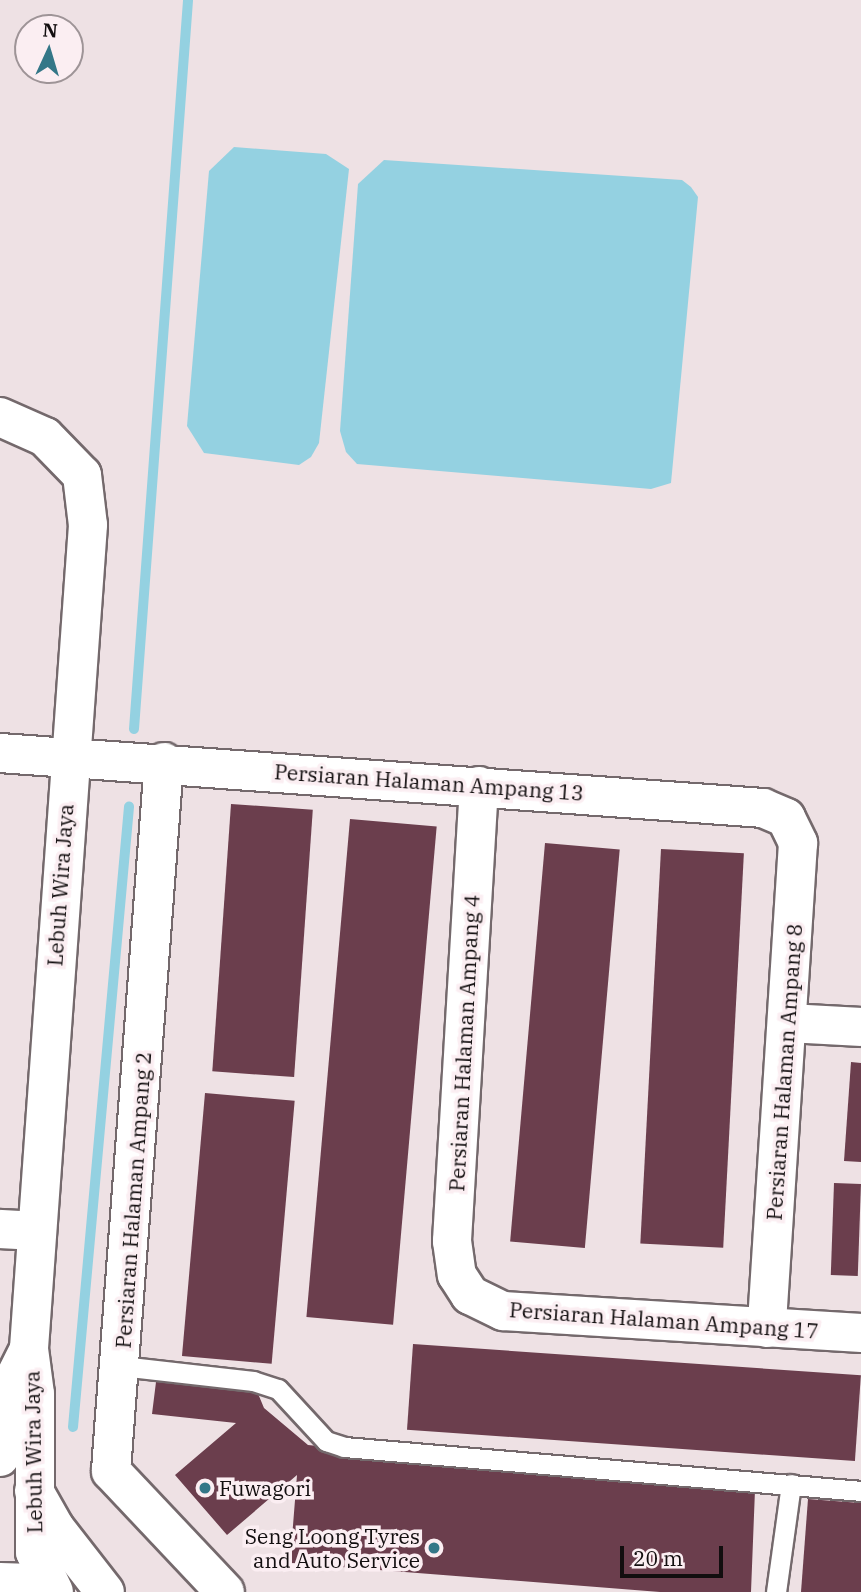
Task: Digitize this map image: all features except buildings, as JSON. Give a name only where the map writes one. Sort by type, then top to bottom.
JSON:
[{"type":"street","name":"Lebuh Wira Jaya","points":[[0,416],[45,437],[82,475],[88,525],[69,756],[18,1230],[35,1394],[35,1552],[53,1592]]},
{"type":"street","name":"Persiaran Halaman Ampang 13","points":[[0,753],[164,762],[764,808],[786,818]]},
{"type":"street","name":"Persiaran Halaman Ampang 2","points":[[164,762],[121,1366],[111,1471],[225,1592]]},
{"type":"street","name":"Persiaran Halaman Ampang 4","points":[[470,1295],[457,1275],[452,1241],[479,786]]},
{"type":"street","name":"Persiaran Halaman Ampang 8","points":[[767,1328],[789,1023],[798,843],[786,818]]},
{"type":"street","points":[[789,1023],[861,1027]]},
{"type":"street","name":"Persiaran Halaman Ampang 17","points":[[470,1295],[503,1311],[861,1334]]},
{"type":"street","name":"Lebuh Wira Jaya","points":[[0,1457],[8,1391],[29,1349]]},
{"type":"street","points":[[34,1491],[55,1528],[105,1592]]},
{"type":"street","points":[[0,1582],[24,1583],[53,1592]]},
{"type":"lane","points":[[121,1366],[253,1381],[278,1389],[326,1441],[344,1447],[861,1490]]},
{"type":"lane","points":[[776,1592],[791,1484]]},
{"type":"water","points":[[234,147],[326,154],[349,169],[319,443],[311,457],[299,465],[204,453],[187,426],[209,171]]},
{"type":"water","points":[[384,160],[682,180],[691,187],[698,197],[671,483],[651,489],[357,464],[346,452],[340,431],[358,184]]},
{"type":"waterway","points":[[134,729],[188,0]]},
{"type":"waterway","points":[[73,1427],[129,807]]},
{"type":"place","name":"Fuwagori","points":[[205,1488]]},
{"type":"place","name":"Seng Loong Tyres and Auto Service","points":[[434,1548]]}]
